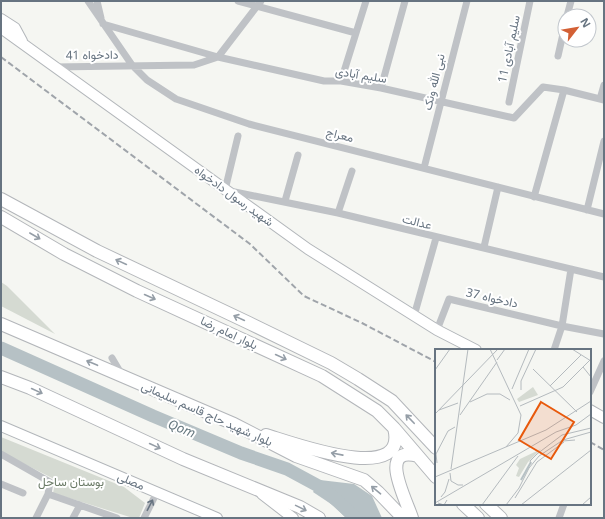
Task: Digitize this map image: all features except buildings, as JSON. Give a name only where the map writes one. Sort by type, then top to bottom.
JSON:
[{"type":"main road","name":"بلوار امام رضا","points":[[1,199],[97,251],[345,371],[392,401],[435,447]]},
{"type":"main road","name":"بلوار امام رضا","points":[[1,217],[64,254],[136,291],[322,376],[377,411],[394,428],[435,476]]},
{"type":"main road","name":"بلوار شهید حاج قاسم سلیمانی","points":[[1,324],[240,427],[296,456],[364,480],[403,518]]},
{"type":"main road","points":[[1,377],[30,388],[183,459],[300,507],[319,518]]},
{"type":"main road","points":[[240,427],[324,451],[366,458],[386,455],[392,450],[397,438],[394,428]]},
{"type":"main road","points":[[412,518],[395,470],[396,462],[401,456],[409,453],[418,456]]},
{"type":"main road","points":[[464,505],[478,518]]},
{"type":"main road","points":[[487,505],[501,518]]},
{"type":"street","name":"معراج","points":[[88,1],[132,65],[146,80],[176,99],[249,124],[604,214]]},
{"type":"street","name":"معراج","points":[[97,1],[103,24]]},
{"type":"street","points":[[238,1],[259,3],[356,33]]},
{"type":"street","points":[[341,81],[366,1]]},
{"type":"street","points":[[381,88],[405,1]]},
{"type":"street","name":"نبی الله ونک","points":[[424,168],[467,1]]},
{"type":"street","name":"سلیم آبادی 11","points":[[509,102],[530,1]]},
{"type":"street","points":[[218,58],[259,3]]},
{"type":"street","points":[[1,19],[15,28],[23,43]]},
{"type":"street","name":"سلیم آبادی","points":[[103,24],[218,58],[324,81],[341,81],[381,88],[514,118],[542,87],[564,90],[602,100]]},
{"type":"street","name":"شهید رسول دادخواه","points":[[1,28],[23,43],[53,67],[308,249],[437,330],[474,349]]},
{"type":"street","points":[[558,56],[560,48]]},
{"type":"street","name":"دادخواه 41","points":[[53,67],[194,65],[218,58]]},
{"type":"street","points":[[602,100],[604,85]]},
{"type":"street","points":[[534,196],[564,90]]},
{"type":"street","points":[[225,190],[238,136]]},
{"type":"street","points":[[587,210],[604,141]]},
{"type":"street","points":[[285,201],[298,155]]},
{"type":"street","points":[[338,213],[352,171]]},
{"type":"street","points":[[484,247],[498,187]]},
{"type":"street","name":"عدالت","points":[[225,190],[338,213],[436,238],[484,247],[604,277]]},
{"type":"street","points":[[414,316],[436,238]]},
{"type":"street","points":[[554,349],[562,326],[571,269]]},
{"type":"street","name":"دادخواه 37","points":[[437,330],[448,299],[562,326]]},
{"type":"street","points":[[562,326],[604,334]]},
{"type":"street","points":[[112,358],[123,377]]},
{"type":"street","points":[[591,390],[604,361]]},
{"type":"street","points":[[591,411],[604,418]]},
{"type":"street","name":"مصلی","points":[[1,426],[217,518]]},
{"type":"street","points":[[2,457],[50,482],[48,494],[36,518]]},
{"type":"street","points":[[1,484],[23,493]]},
{"type":"street","points":[[254,488],[293,518]]},
{"type":"street","points":[[144,518],[157,492]]},
{"type":"street","points":[[48,494],[113,517]]},
{"type":"street","points":[[73,518],[80,505]]},
{"type":"street","points":[[559,518],[564,505]]},
{"type":"green space","points":[[1,282],[7,286],[55,334],[1,306]]},
{"type":"green space","name":"بوستان ساحل","points":[[1,437],[124,487],[145,503],[139,518],[133,518],[53,493],[56,480],[1,452]]},
{"type":"shaded area","points":[[320,480],[354,484],[372,496],[382,518],[346,518],[334,506],[313,492]]},
{"type":"waterway","name":"Qom","points":[[1,348],[153,416],[241,453],[287,469],[324,489],[356,518]]},
{"type":"railway","points":[[1,57],[250,244],[304,296],[362,323],[435,361]]},
{"type":"railway","points":[[591,443],[604,450]]}]
